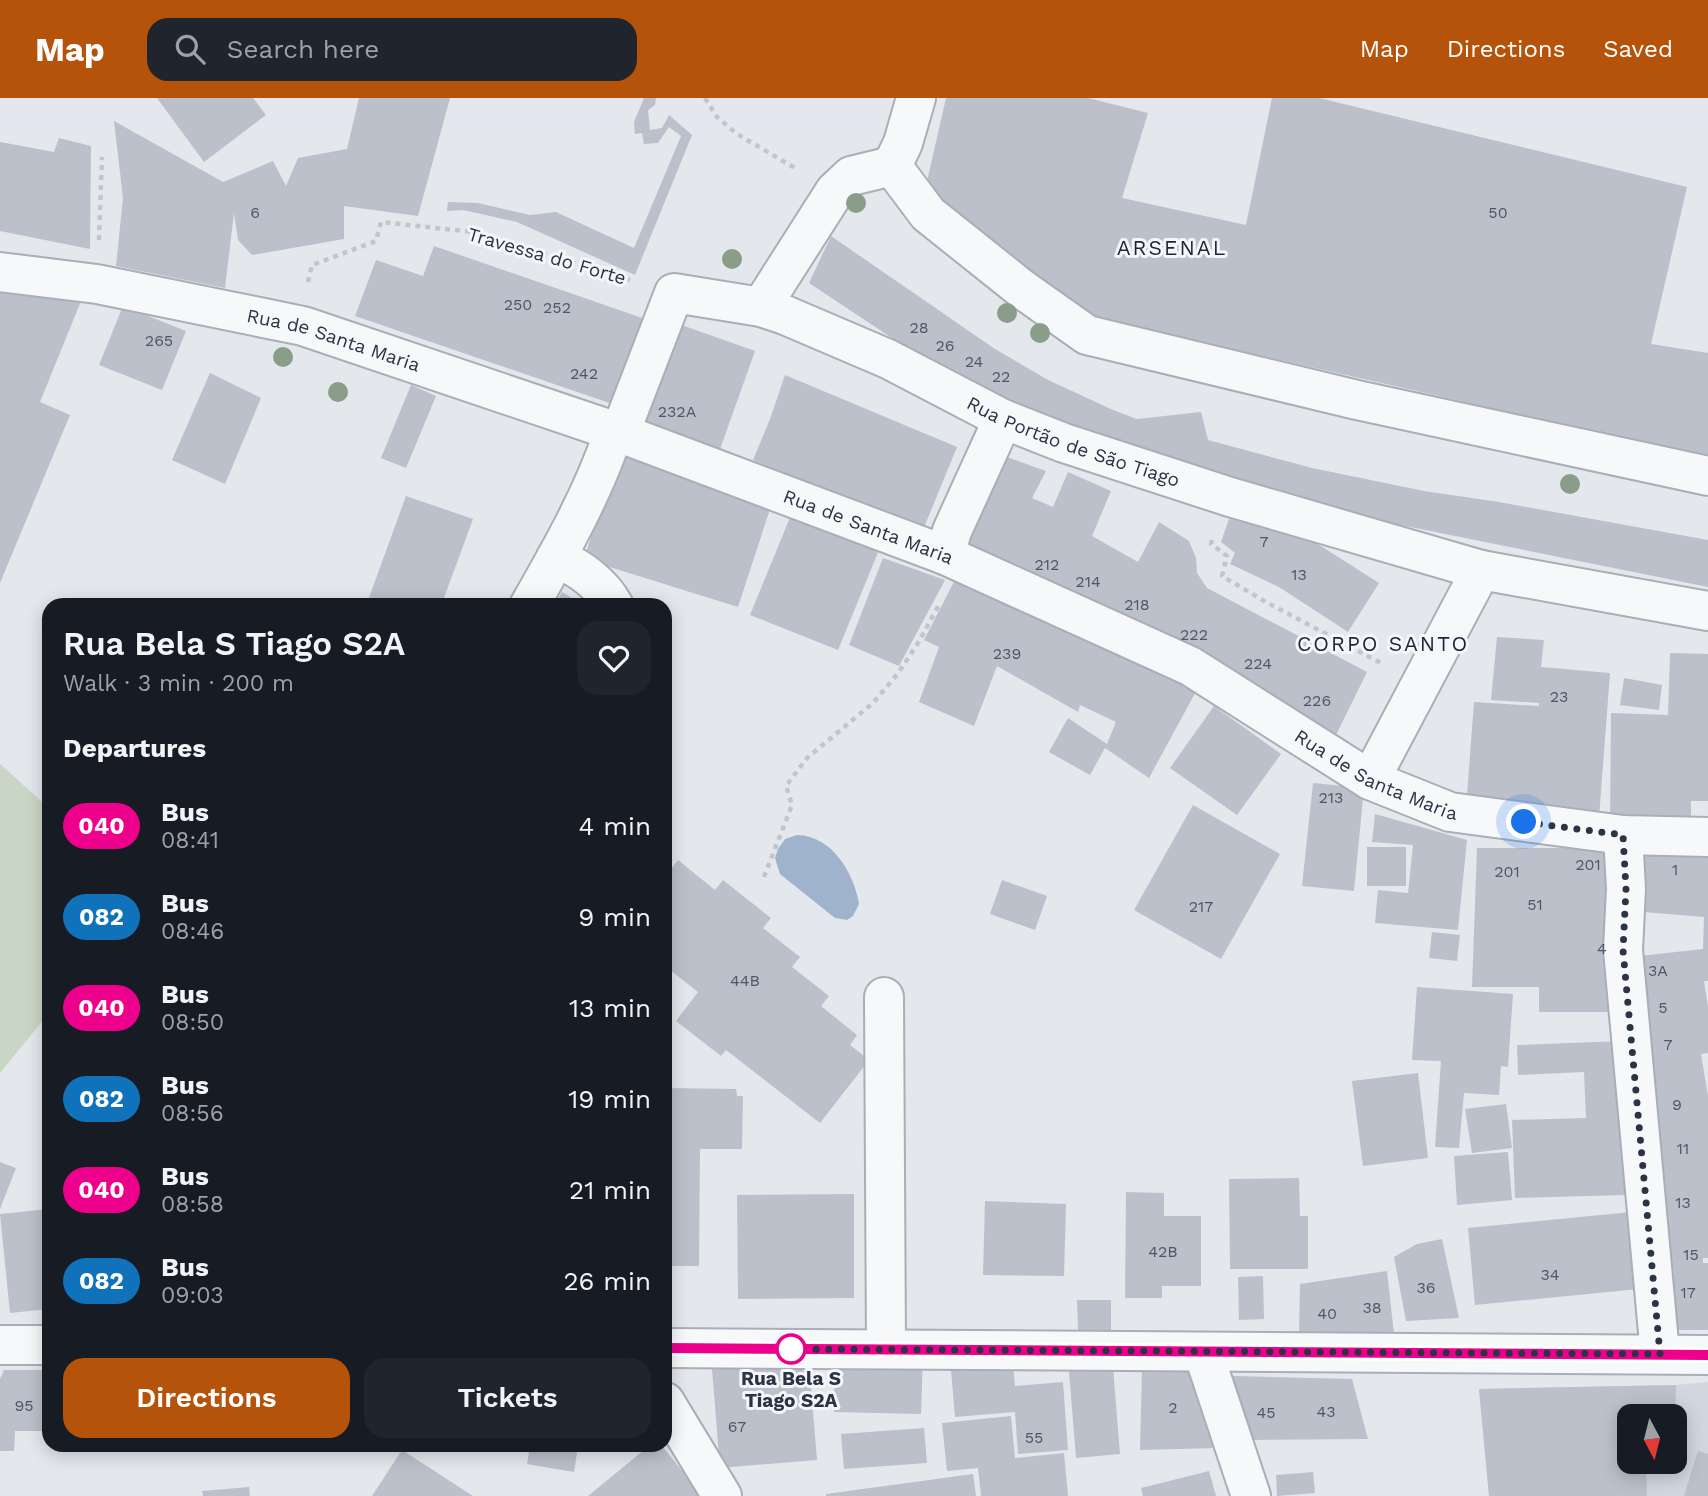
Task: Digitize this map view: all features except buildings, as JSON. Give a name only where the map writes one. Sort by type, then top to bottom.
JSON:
[{"type":"street","points":[[892,166],[903,143],[916,98]]},
{"type":"street","points":[[761,307],[835,191],[851,176],[892,166]]},
{"type":"street","points":[[892,166],[928,214],[1022,289],[1087,335],[1357,400],[1708,476]]},
{"type":"street","name":"Rua de Santa Maria","points":[[0,272],[97,284],[303,326],[617,432],[953,558],[1190,666],[1370,780],[1450,812],[1623,835],[1708,837]]},
{"type":"street","points":[[534,598],[556,558],[617,432],[674,293]]},
{"type":"street","name":"Rua Portão de São Tiago","points":[[674,293],[761,307],[785,315],[888,359],[1003,419],[1065,443],[1230,497],[1481,570],[1708,611]]},
{"type":"street","points":[[953,558],[952,531],[1003,419]]},
{"type":"street","points":[[556,558],[586,574],[610,598]]},
{"type":"street","points":[[1370,780],[1481,570]]},
{"type":"street","points":[[1623,835],[1626,889],[1623,950],[1660,1354]]},
{"type":"street","points":[[884,997],[886,1349]]},
{"type":"street","points":[[0,1345],[42,1345]]},
{"type":"street","points":[[672,1348],[1708,1355]]},
{"type":"street","points":[[1203,1352],[1251,1496]]},
{"type":"street","points":[[672,1414],[722,1496]]},
{"type":"path","points":[[705,98],[717,117],[737,134],[835,191]]},
{"type":"path","points":[[97,284],[103,157]]},
{"type":"path","name":"Travessa do Forte","points":[[312,265],[376,241],[381,222],[473,232],[674,293]]},
{"type":"path","points":[[1230,497],[1211,544],[1227,556],[1222,576],[1276,608],[1420,682]]},
{"type":"path","points":[[764,877],[792,805],[786,786],[807,758],[873,703],[900,672],[918,643],[953,558]]},
{"type":"shaded area","points":[[1708,1382],[1708,1496],[1489,1496],[1479,1389]]},
{"type":"green space","points":[[0,764],[42,802],[42,1022],[0,1073]]},
{"type":"water","points":[[797,835],[821,842],[831,849],[847,869],[859,904],[853,916],[847,920],[835,918],[780,874],[775,858],[778,849],[785,839]]},
{"type":"bus line","name":"040","points":[[672,1348],[1708,1355]]},
{"type":"place","name":"Rua Bela S Tiago S2A","points":[[791,1349]]},
{"type":"district","name":"ARSENAL","points":[[1172,247]]},
{"type":"district","name":"CORPO SANTO","points":[[1383,643]]},
{"type":"route","points":[[791,1349],[1660,1354],[1623,950],[1626,889],[1623,835],[1524,822]]}]
